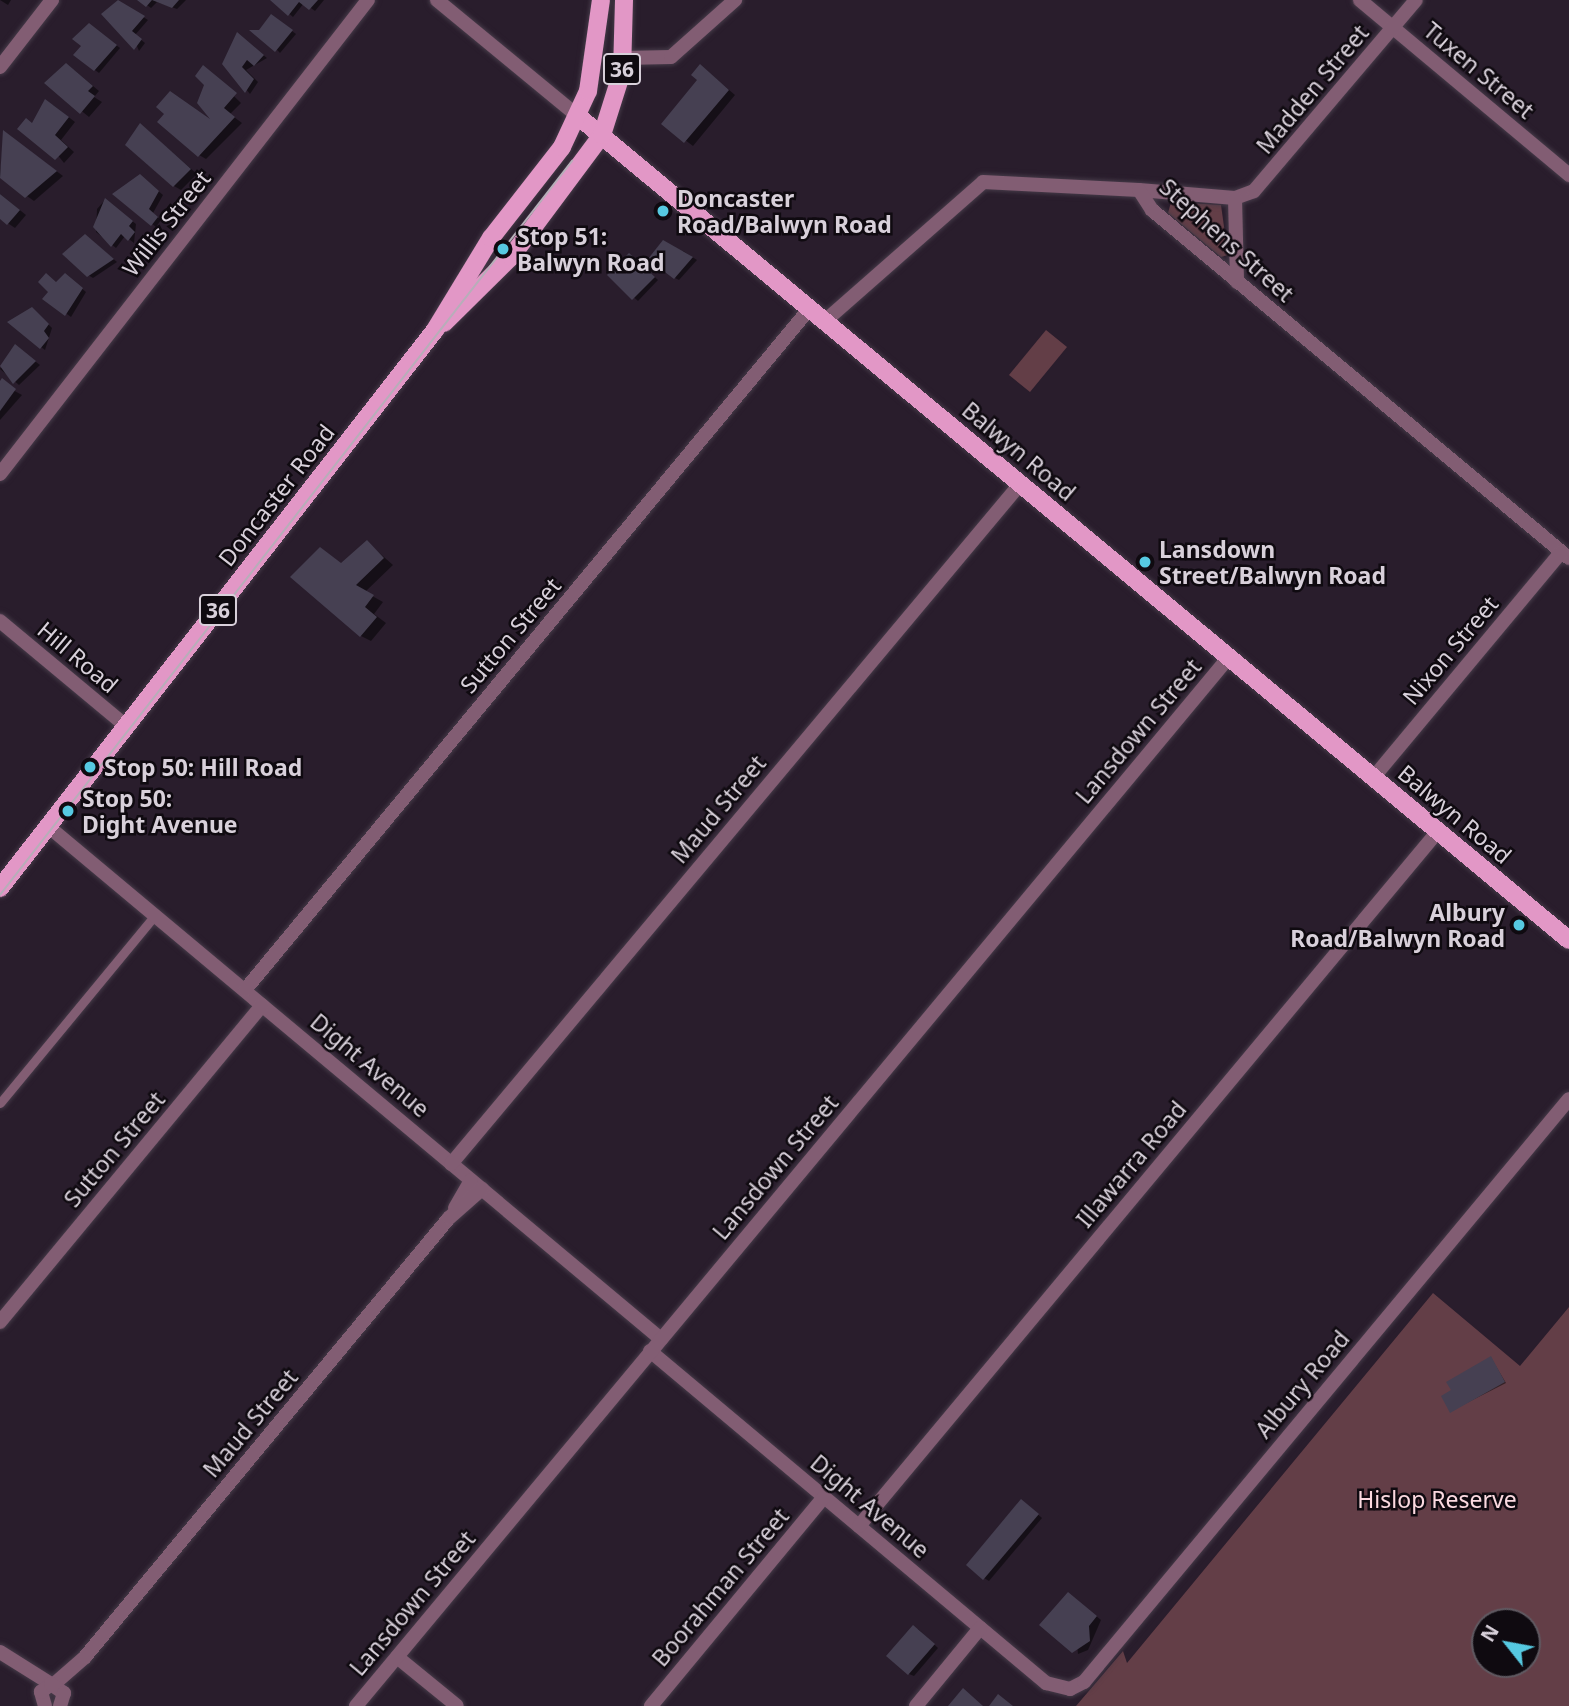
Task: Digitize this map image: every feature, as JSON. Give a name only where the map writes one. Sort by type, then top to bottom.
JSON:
[{"type":"main road","name":"Doncaster Road","points":[[0,888],[435,330],[477,257],[579,117],[593,70],[601,0]]},
{"type":"main road","name":"Doncaster Road","points":[[435,330],[512,257],[602,135],[622,58],[624,0]]},
{"type":"main road","name":"Balwyn Road","points":[[579,117],[1569,940]]},
{"type":"street","points":[[0,67],[52,0]]},
{"type":"street","name":"Willis Street","points":[[0,474],[368,0]]},
{"type":"street","name":"Balwyn Road","points":[[437,0],[579,117]]},
{"type":"street","points":[[622,58],[670,57],[735,0]]},
{"type":"street","name":"Tuxen Street","points":[[1360,0],[1569,175]]},
{"type":"street","name":"Madden Street","points":[[1235,198],[1261,185],[1416,0]]},
{"type":"street","name":"Stephens Street","points":[[825,321],[983,182],[1139,190],[1152,210],[1565,555]]},
{"type":"street","points":[[1139,190],[1235,198],[1237,282]]},
{"type":"street","name":"Sutton Street","points":[[245,990],[810,309]]},
{"type":"street","name":"Maud Street","points":[[451,1164],[1020,483]]},
{"type":"street","name":"Nixon Street","points":[[1373,778],[1565,555]]},
{"type":"street","name":"Hill Road","points":[[0,621],[127,727]]},
{"type":"street","name":"Lansdown Street","points":[[356,1706],[1229,657]]},
{"type":"street","name":"Dight Avenue","points":[[49,827],[661,1339]]},
{"type":"street","name":"Illawarra Road","points":[[859,1526],[1438,831]]},
{"type":"street","name":"Sutton Street","points":[[0,1322],[262,1005]]},
{"type":"street","name":"Albury Road","points":[[1065,1690],[1084,1682],[1569,1099]]},
{"type":"street","name":"Maud Street","points":[[41,1702],[61,1695],[85,1657],[476,1185]]},
{"type":"street","name":"Dight Avenue","points":[[650,1352],[1046,1683],[1065,1690]]},
{"type":"street","name":"Boorahman Street","points":[[651,1706],[824,1497]]},
{"type":"street","points":[[916,1706],[980,1628]]},
{"type":"street","points":[[0,1652],[16,1666],[61,1695]]},
{"type":"street","points":[[397,1657],[457,1706]]},
{"type":"street","points":[[16,1666],[41,1702]]},
{"type":"lane","points":[[0,1103],[154,916]]},
{"type":"green space","points":[[1171,202],[1221,205],[1228,255],[1221,257],[1168,213]]},
{"type":"green space","points":[[1046,330],[1067,347],[1030,392],[1009,375]]},
{"type":"green space","name":"Hislop Reserve","points":[[1433,1293],[1520,1366],[1569,1307],[1569,1706],[1076,1706],[1123,1651],[1127,1663]]},
{"type":"building","points":[[118,0],[145,16],[132,31],[142,39],[134,50],[101,14]]},
{"type":"building","points":[[137,0],[152,0],[146,7]]},
{"type":"building","points":[[152,0],[179,0],[172,8]]},
{"type":"building","points":[[270,0],[318,0],[309,10],[299,2],[288,16]]},
{"type":"building","points":[[271,14],[293,30],[275,52],[249,30],[259,30]]},
{"type":"building","points":[[89,23],[117,45],[94,71],[73,55],[81,46],[72,39]]},
{"type":"building","points":[[237,32],[264,55],[254,66],[247,60],[242,67],[254,79],[245,93],[222,64]]},
{"type":"building","points":[[66,63],[93,86],[88,91],[95,96],[80,114],[44,83]]},
{"type":"building","points":[[700,64],[729,90],[684,143],[661,124],[697,80],[691,75]]},
{"type":"building","points":[[203,65],[237,93],[224,108],[235,117],[198,157],[157,122],[164,114],[156,107],[170,91],[210,119],[197,103],[204,85],[195,76]]},
{"type":"building","points":[[45,99],[69,117],[55,135],[68,147],[55,160],[17,129],[26,118],[32,123]]},
{"type":"building","points":[[140,123],[191,169],[173,187],[125,145]]},
{"type":"building","points":[[3,130],[57,171],[25,198],[0,178]]},
{"type":"building","points":[[140,174],[159,191],[149,209],[158,217],[151,226],[112,194]]},
{"type":"building","points":[[0,194],[20,210],[7,225],[0,219]]},
{"type":"building","points":[[105,198],[133,221],[129,226],[135,232],[128,241],[121,234],[111,247],[93,227]]},
{"type":"building","points":[[85,234],[114,259],[87,277],[62,254]]},
{"type":"building","points":[[663,240],[693,257],[674,279],[648,259]]},
{"type":"building","points":[[629,253],[655,277],[632,300],[607,275]]},
{"type":"building","points":[[46,273],[56,282],[65,273],[83,288],[65,316],[42,299],[48,292],[38,282]]},
{"type":"building","points":[[32,307],[49,324],[44,331],[49,338],[40,349],[7,322]]},
{"type":"building","points":[[15,344],[36,361],[13,384],[0,366]]},
{"type":"building","points":[[2,378],[16,389],[0,411],[0,381]]},
{"type":"building","points":[[367,540],[384,558],[356,585],[374,595],[365,607],[377,617],[360,637],[290,577],[320,547],[341,563]]},
{"type":"building","points":[[1491,1356],[1505,1382],[1450,1413],[1441,1396],[1451,1390],[1446,1382]]},
{"type":"building","points":[[1021,1499],[1039,1514],[983,1580],[966,1565]]},
{"type":"building","points":[[1068,1592],[1097,1616],[1089,1626],[1090,1641],[1072,1653],[1039,1625]]},
{"type":"building","points":[[913,1625],[935,1644],[908,1675],[886,1656]]},
{"type":"building","points":[[963,1688],[983,1706],[948,1706]]},
{"type":"building","points":[[998,1694],[1013,1706],[989,1706]]},
{"type":"tram line","points":[[0,895],[572,161]]},
{"type":"place","name":"Doncaster Road/Balwyn Road","points":[[663,211]]},
{"type":"place","name":"Stop 51: Balwyn Road","points":[[503,249]]},
{"type":"place","name":"Lansdown Street/Balwyn Road","points":[[1145,562]]},
{"type":"place","name":"Stop 50: Hill Road","points":[[90,767]]},
{"type":"place","name":"Stop 50: Dight Avenue","points":[[68,811]]},
{"type":"place","name":"Albury Road/Balwyn Road","points":[[1519,925]]}]
